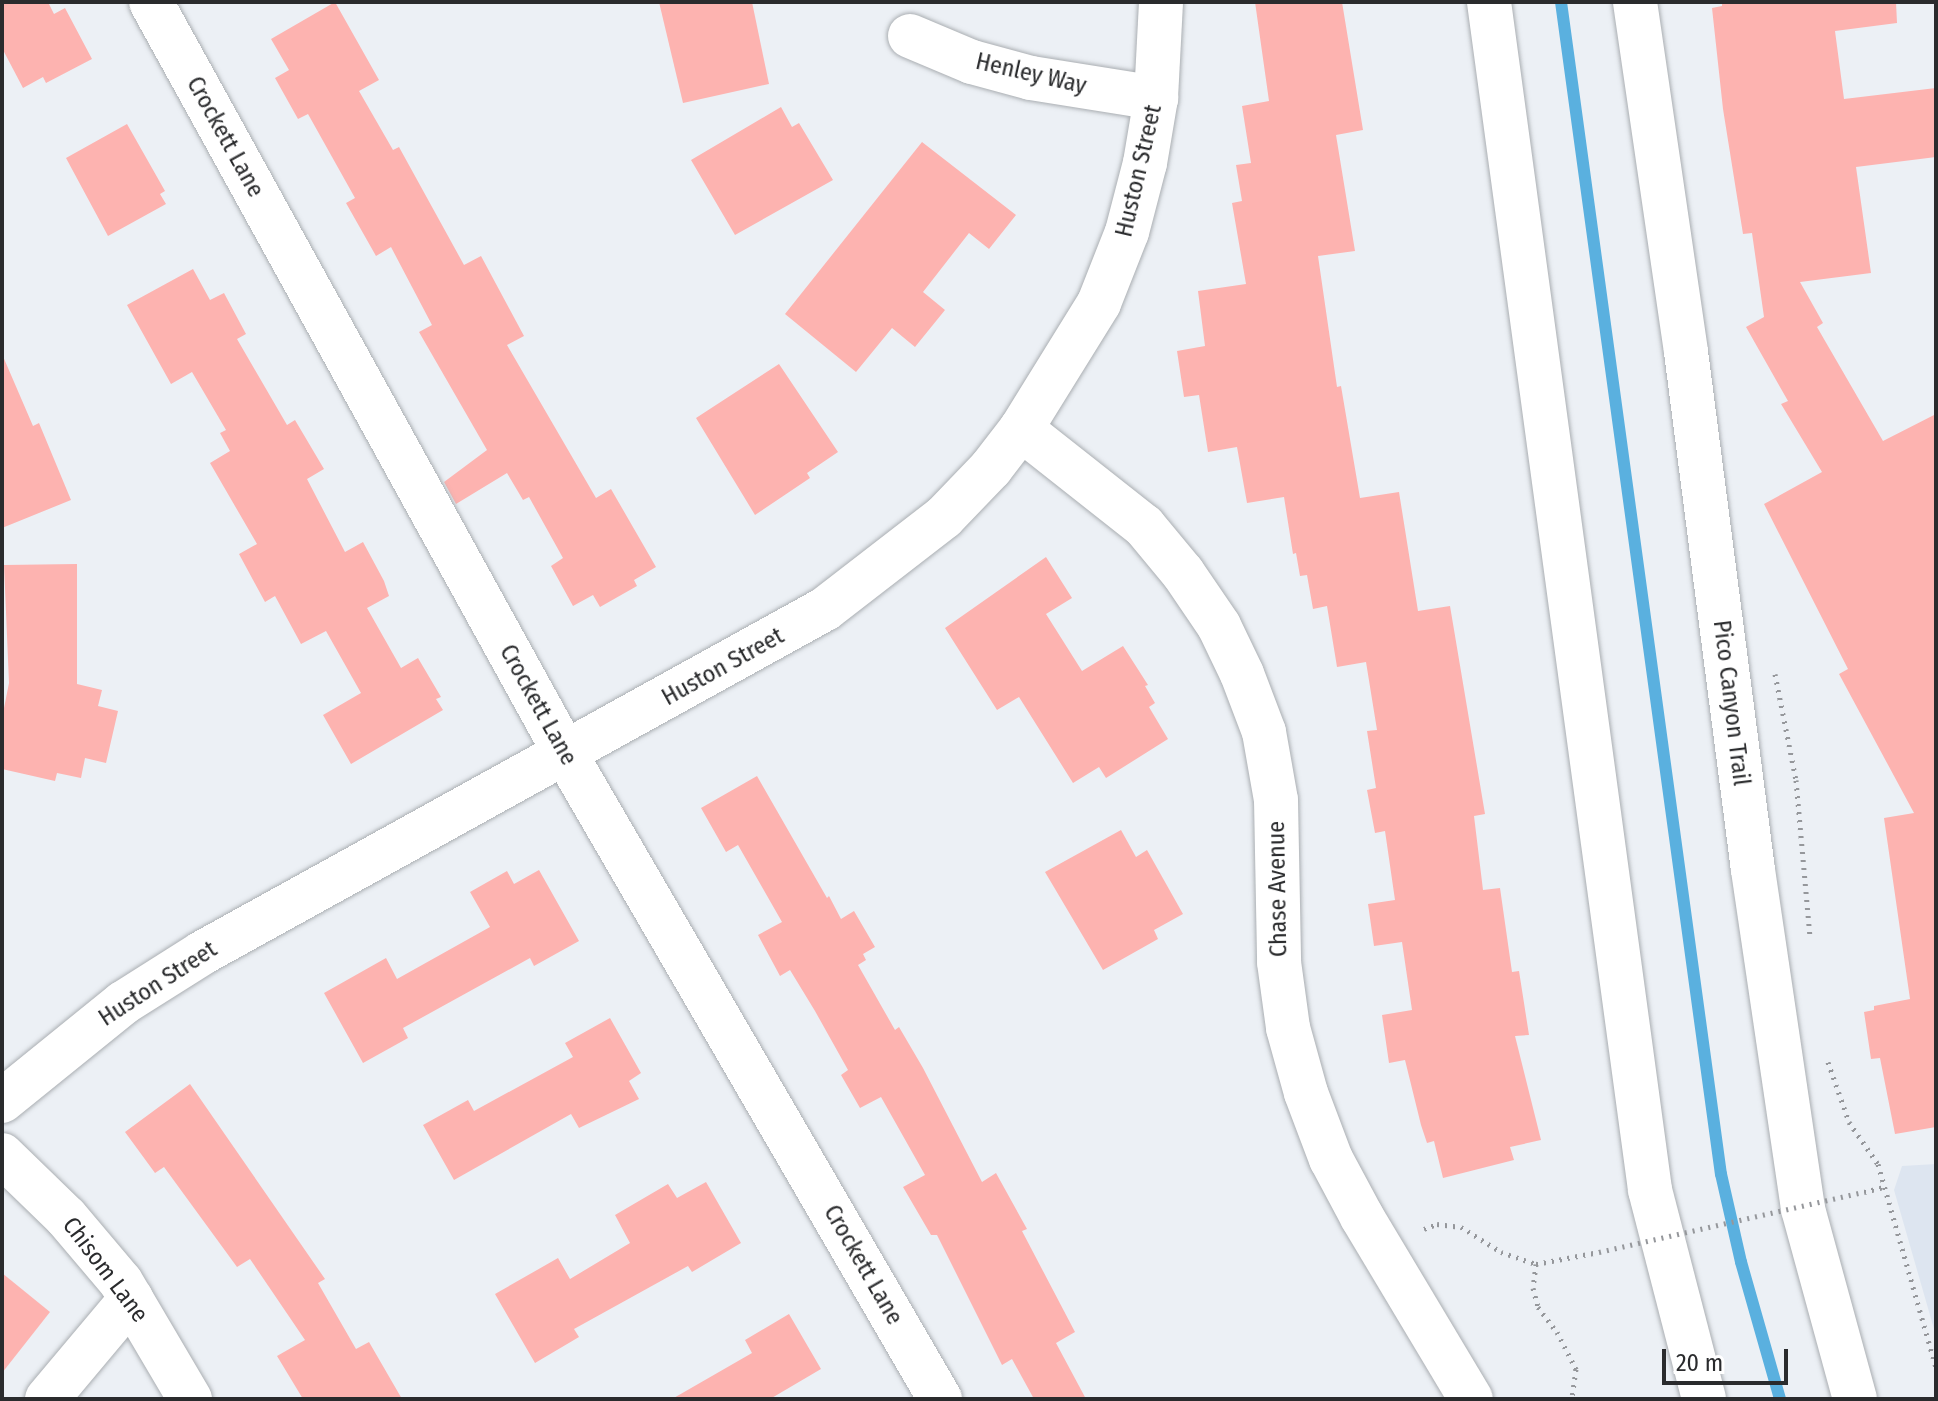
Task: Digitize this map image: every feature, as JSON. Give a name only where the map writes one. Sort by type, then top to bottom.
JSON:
[{"type":"street","name":"Crockett Lane","points":[[151,2],[566,755],[940,1399]]},
{"type":"street","name":"Huston Street","points":[[2,1101],[123,1003],[202,953],[566,755],[825,609],[944,517],[991,468],[1021,429],[1099,303],[1127,232],[1145,163],[1156,98],[1161,2]]},
{"type":"street","points":[[1489,2],[1650,1190],[1704,1399]]},
{"type":"street","name":"Pico Canyon Trail","points":[[1635,2],[1686,352],[1753,870],[1803,1209],[1855,1399]]},
{"type":"street","name":"Henley Way","points":[[910,36],[972,62],[1031,78],[1156,98]]},
{"type":"street","name":"Chase Avenue","points":[[1021,429],[1144,526],[1183,573],[1219,626],[1242,674],[1264,732],[1276,800],[1279,962],[1288,1028],[1306,1093],[1331,1159],[1362,1217],[1471,1399]]},
{"type":"street","name":"Chisom Lane","points":[[2,1155],[66,1217],[131,1299],[190,1399]]},
{"type":"street","points":[[47,1399],[131,1299]]},
{"type":"path","points":[[1424,1229],[1437,1224],[1461,1227],[1501,1252],[1536,1264],[1884,1187],[1936,1367]]},
{"type":"path","points":[[1536,1264],[1533,1288],[1538,1307],[1557,1332],[1576,1369],[1572,1399]]},
{"type":"shaded area","points":[[1936,1164],[1936,1336],[1894,1190],[1902,1166]]},
{"type":"building","points":[[2,2],[48,2],[54,14],[65,8],[92,59],[46,83],[43,77],[23,88],[2,48]]},
{"type":"building","points":[[335,2],[379,80],[359,91],[393,150],[399,147],[464,265],[481,256],[524,336],[507,345],[596,498],[611,489],[656,567],[634,580],[637,586],[600,607],[593,595],[573,606],[551,566],[563,558],[529,497],[523,500],[507,473],[456,504],[444,482],[487,450],[419,332],[432,325],[391,247],[376,256],[346,203],[355,198],[308,114],[298,119],[275,78],[289,70],[271,39]]},
{"type":"building","points":[[659,2],[752,2],[769,84],[683,103]]},
{"type":"building","points":[[1255,2],[1342,2],[1363,130],[1336,135],[1355,251],[1318,256],[1337,387],[1341,386],[1360,498],[1399,492],[1418,611],[1450,606],[1485,814],[1474,816],[1483,890],[1500,888],[1512,972],[1519,971],[1529,1035],[1515,1036],[1541,1140],[1510,1147],[1514,1160],[1443,1178],[1434,1141],[1427,1143],[1421,1125],[1405,1060],[1389,1063],[1382,1015],[1412,1010],[1402,942],[1374,946],[1368,904],[1395,900],[1385,831],[1375,833],[1367,790],[1376,788],[1367,731],[1377,730],[1366,662],[1337,667],[1327,606],[1313,609],[1307,575],[1300,576],[1296,553],[1293,554],[1284,497],[1247,503],[1237,447],[1208,452],[1199,395],[1184,397],[1177,351],[1205,346],[1198,291],[1246,284],[1232,203],[1242,201],[1236,165],[1251,163],[1242,106],[1269,101]]},
{"type":"building","points":[[1722,2],[1896,2],[1897,23],[1835,31],[1844,99],[1936,88],[1936,157],[1856,167],[1871,273],[1800,282],[1823,323],[1817,327],[1883,441],[1936,414],[1936,1127],[1895,1134],[1880,1058],[1871,1059],[1864,1012],[1874,1010],[1874,1006],[1910,999],[1884,818],[1914,813],[1839,674],[1848,669],[1764,504],[1822,472],[1781,404],[1788,401],[1746,327],[1764,317],[1752,233],[1743,234],[1723,109],[1712,8],[1722,6]]},
{"type":"building","points":[[781,107],[792,127],[799,123],[833,180],[735,235],[691,160]]},
{"type":"building","points":[[127,124],[165,191],[160,194],[166,204],[108,236],[66,158]]},
{"type":"building","points":[[922,142],[1016,215],[989,249],[969,233],[923,292],[945,310],[915,347],[892,328],[856,372],[785,314]]},
{"type":"building","points":[[193,269],[210,300],[224,293],[246,334],[237,339],[287,425],[295,420],[324,469],[307,479],[345,552],[363,542],[384,581],[389,596],[367,608],[401,668],[418,658],[441,697],[436,699],[443,710],[351,764],[323,715],[361,693],[326,631],[301,644],[275,596],[265,602],[239,554],[257,544],[210,463],[230,451],[220,433],[226,430],[192,372],[171,384],[127,305]]},
{"type":"building","points":[[2,354],[33,426],[39,423],[71,500],[2,528]]},
{"type":"building","points":[[779,364],[838,452],[807,473],[810,478],[755,515],[696,418]]},
{"type":"building","points":[[1046,557],[1072,598],[1046,614],[1082,671],[1123,646],[1148,685],[1145,686],[1155,703],[1149,707],[1168,739],[1106,778],[1099,767],[1073,783],[1019,697],[997,710],[945,628]]},
{"type":"building","points":[[77,564],[77,684],[102,690],[98,706],[118,711],[106,763],[85,758],[81,778],[57,773],[55,781],[2,769],[2,718],[9,683],[4,565]]},
{"type":"building","points":[[757,776],[841,919],[854,911],[875,947],[863,954],[866,960],[858,965],[895,1030],[899,1027],[923,1068],[982,1182],[996,1173],[1027,1229],[1022,1231],[1075,1332],[1056,1343],[1086,1399],[1034,1399],[1012,1359],[1002,1365],[937,1235],[931,1235],[903,1187],[925,1175],[881,1097],[860,1108],[841,1075],[848,1070],[815,1011],[790,970],[780,976],[758,935],[782,922],[738,845],[726,852],[701,808]]},
{"type":"building","points":[[1121,830],[1136,857],[1147,850],[1183,914],[1154,930],[1158,939],[1103,970],[1045,872]]},
{"type":"building","points":[[539,870],[579,941],[534,966],[530,958],[403,1028],[408,1038],[363,1063],[324,993],[386,958],[397,979],[490,927],[470,892],[507,871],[514,884]]},
{"type":"building","points":[[610,1018],[641,1073],[629,1081],[639,1099],[579,1128],[571,1114],[454,1180],[423,1125],[468,1100],[474,1111],[573,1057],[565,1043]]},
{"type":"building","points":[[190,1084],[325,1279],[318,1283],[356,1349],[369,1342],[402,1399],[303,1399],[277,1356],[305,1340],[250,1259],[237,1267],[164,1167],[155,1173],[125,1132]]},
{"type":"building","points":[[706,1182],[741,1243],[692,1272],[688,1266],[574,1329],[579,1337],[535,1363],[495,1294],[558,1258],[570,1279],[630,1243],[615,1215],[668,1184],[677,1198]]},
{"type":"building","points":[[2,1273],[50,1312],[2,1373]]},
{"type":"building","points":[[789,1314],[821,1369],[770,1399],[672,1399],[752,1353],[745,1340]]},
{"type":"waterway","points":[[1561,2],[1721,1174],[1741,1262],[1780,1399]]}]
